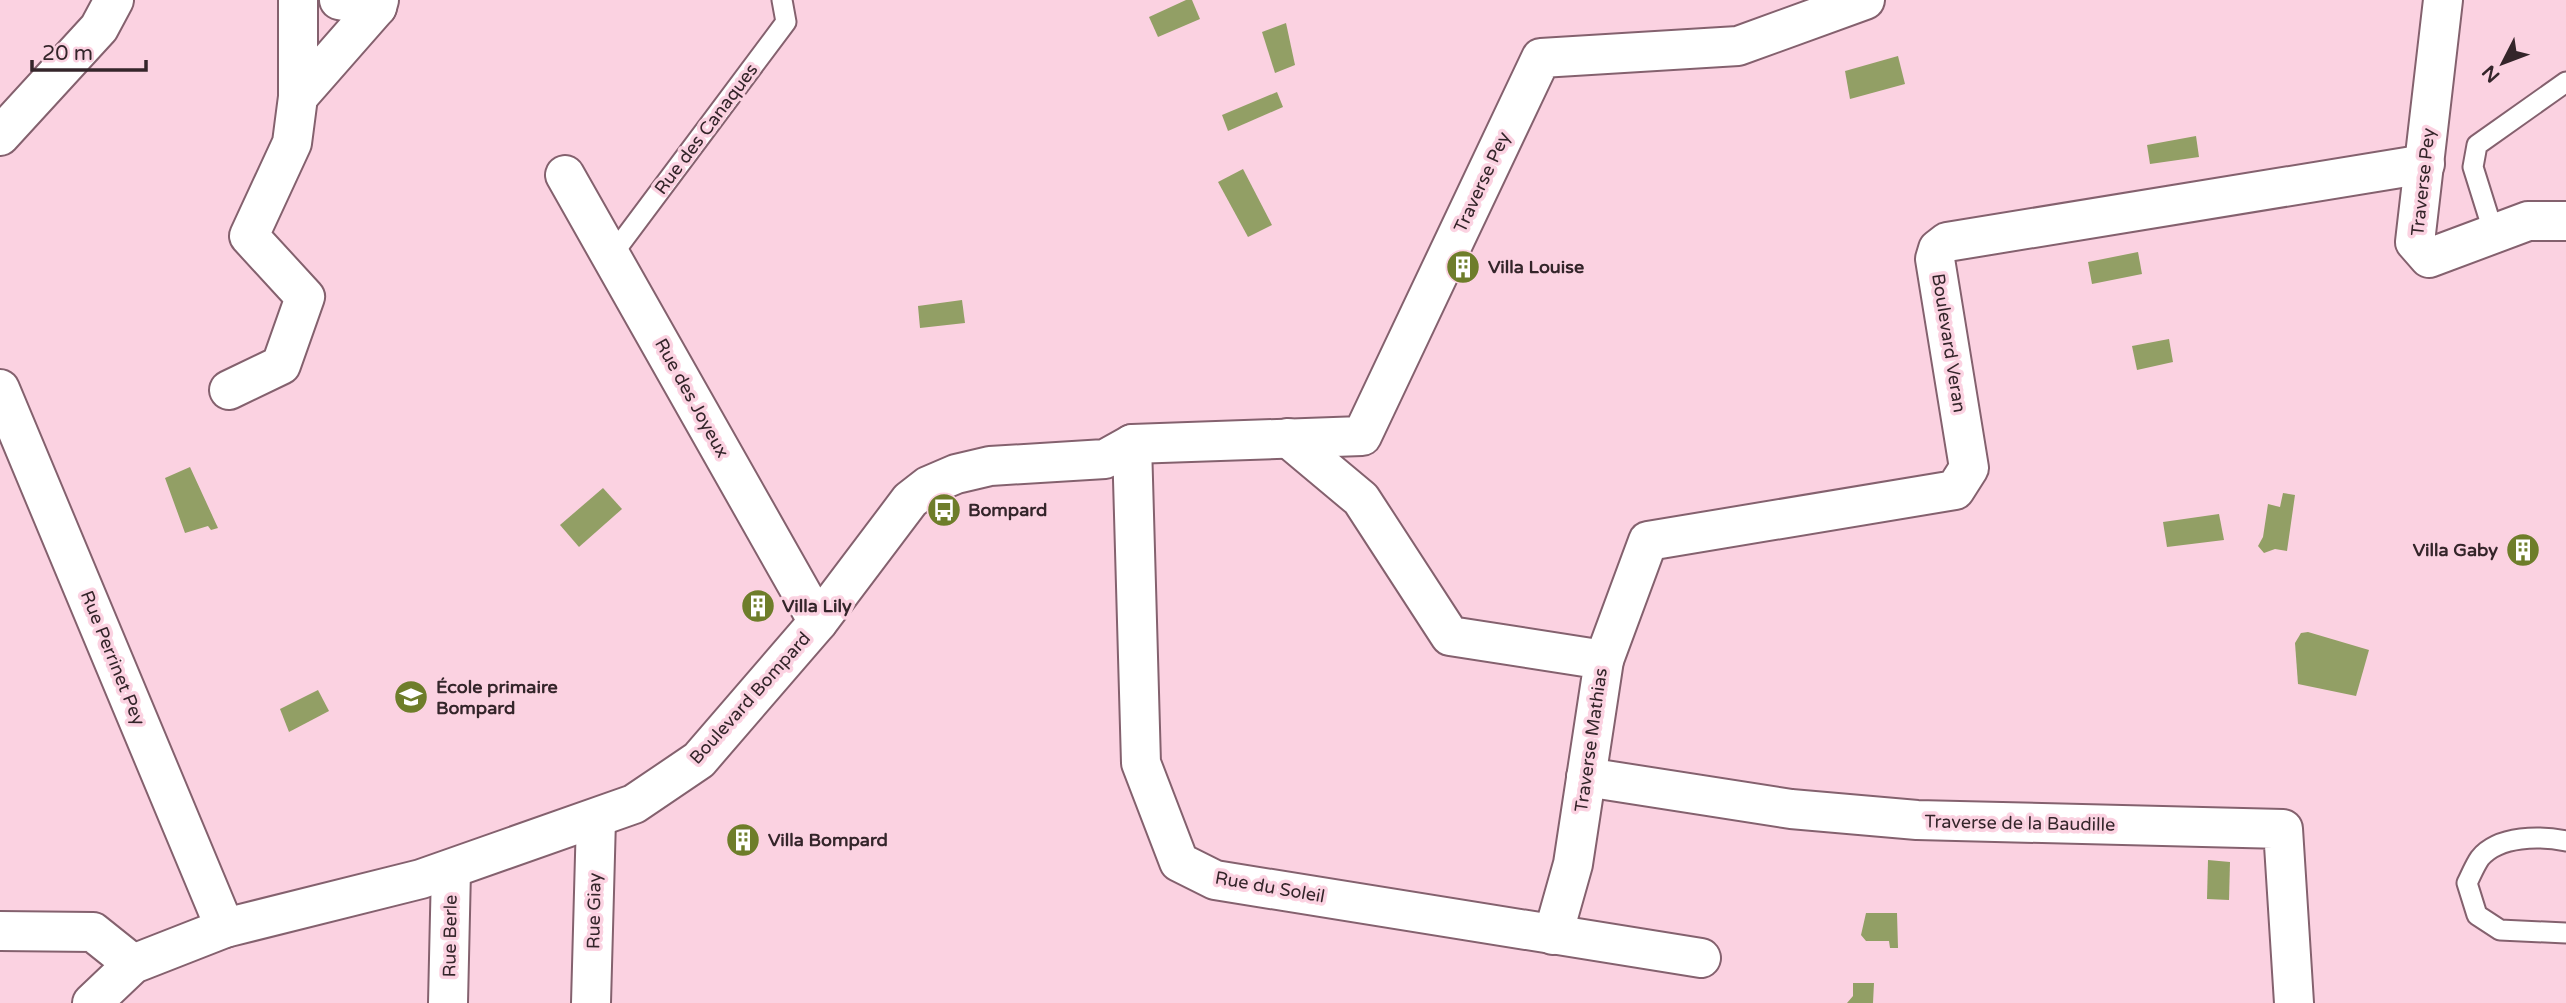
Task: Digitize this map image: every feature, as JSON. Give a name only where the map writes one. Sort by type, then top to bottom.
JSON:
[{"type":"street","points":[[0,136],[99,28],[114,0]]},
{"type":"street","points":[[229,390],[281,365],[305,298],[249,236],[292,143],[298,97],[298,0]]},
{"type":"street","points":[[339,0],[378,4]]},
{"type":"street","name":"Traverse Pey","points":[[1132,444],[1362,436],[1541,58],[1738,46],[1865,0]]},
{"type":"street","name":"Traverse Pey","points":[[2443,0],[2414,242],[2429,258],[2528,221],[2566,222]]},
{"type":"street","points":[[298,97],[378,4]]},
{"type":"street","name":"Boulevard Veran","points":[[1604,660],[1648,541],[1955,490],[1969,468],[1935,259],[1938,249],[1947,242],[2425,164]]},
{"type":"street","name":"Rue des Joyeux","points":[[565,175],[818,622]]},
{"type":"street","name":"Rue Perrinet Pey","points":[[0,389],[225,928]]},
{"type":"street","name":"Traverse Mathias","points":[[1289,438],[1361,499],[1450,636],[1604,660],[1573,863],[1553,935]]},
{"type":"street","name":"Boulevard Bompard","points":[[92,1003],[133,964],[225,928],[451,870],[634,804],[699,760],[818,622],[910,500],[928,486],[956,474],[990,466],[1105,459],[1132,444]]},
{"type":"street","name":"Rue du Soleil","points":[[1132,444],[1141,763],[1179,862],[1215,880],[1701,958]]},
{"type":"street","name":"Traverse de la Baudille","points":[[1586,777],[1791,808],[1917,820],[2283,829],[2294,1003]]},
{"type":"street","name":"Rue Giay","points":[[591,1003],[596,819]]},
{"type":"street","name":"Rue Berle","points":[[448,1003],[451,870]]},
{"type":"street","points":[[0,931],[93,932],[133,964]]},
{"type":"lane","name":"Rue des Canaques","points":[[612,255],[786,22],[782,0]]},
{"type":"lane","points":[[2494,234],[2473,167],[2477,145],[2566,82]]},
{"type":"lane","points":[[2566,841],[2542,836],[2508,842],[2481,856],[2467,883],[2477,915],[2500,930],[2566,933]]},
{"type":"shaded area","points":[[1186,0],[1192,0],[1200,19],[1158,37],[1149,17]]},
{"type":"shaded area","points":[[1286,23],[1295,65],[1275,73],[1262,32]]},
{"type":"shaded area","points":[[1898,56],[1905,84],[1850,99],[1845,71]]},
{"type":"shaded area","points":[[1277,92],[1283,107],[1228,131],[1222,115]]},
{"type":"shaded area","points":[[2196,136],[2199,157],[2150,164],[2147,145]]},
{"type":"shaded area","points":[[1243,169],[1272,225],[1248,237],[1218,182]]},
{"type":"shaded area","points":[[2138,252],[2142,274],[2092,284],[2088,262]]},
{"type":"shaded area","points":[[962,300],[965,323],[920,328],[918,306]]},
{"type":"shaded area","points":[[2169,339],[2173,362],[2137,370],[2132,346]]},
{"type":"shaded area","points":[[190,467],[218,528],[211,530],[208,526],[185,533],[165,478]]},
{"type":"shaded area","points":[[603,488],[622,509],[579,547],[560,525]]},
{"type":"shaded area","points":[[2283,493],[2295,495],[2287,551],[2275,549],[2264,553],[2258,546],[2263,537],[2268,504],[2280,507]]},
{"type":"shaded area","points":[[2219,514],[2224,540],[2167,547],[2163,522]]},
{"type":"shaded area","points":[[2308,632],[2369,650],[2356,696],[2298,684],[2295,643],[2301,633]]},
{"type":"shaded area","points":[[318,690],[329,711],[289,732],[280,709]]},
{"type":"shaded area","points":[[2208,860],[2230,862],[2229,900],[2207,899]]},
{"type":"shaded area","points":[[1866,913],[1897,913],[1898,948],[1890,948],[1889,941],[1866,941],[1861,935]]},
{"type":"shaded area","points":[[1853,983],[1874,983],[1873,1003],[1847,1003],[1853,996]]},
{"type":"place","name":"Villa Louise","points":[[1463,267]]},
{"type":"place","name":"Bompard","points":[[944,510]]},
{"type":"place","name":"Villa Gaby","points":[[2523,550]]},
{"type":"place","name":"Villa Lily","points":[[758,606]]},
{"type":"place","name":"École primaire Bompard","points":[[411,697]]},
{"type":"place","name":"Villa Bompard","points":[[743,840]]}]
